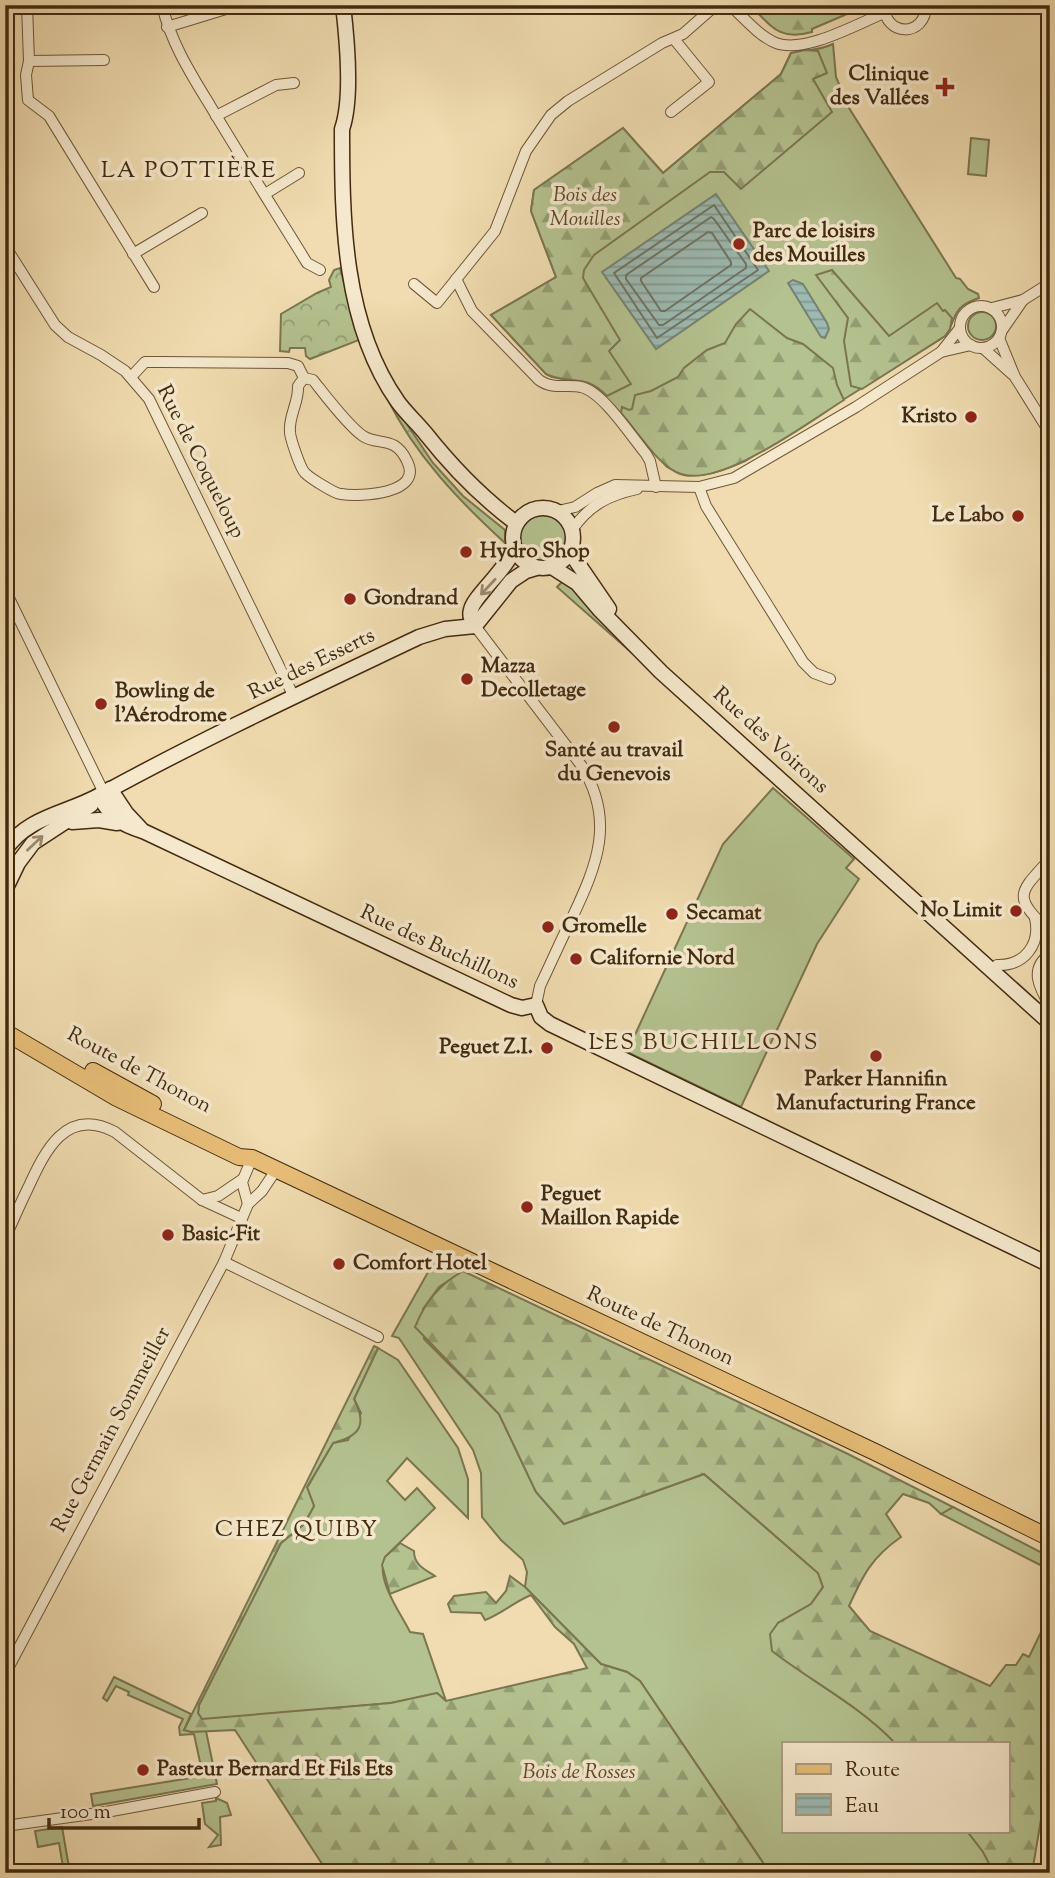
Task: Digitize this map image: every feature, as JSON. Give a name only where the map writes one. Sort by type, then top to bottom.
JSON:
[{"type":"main road","name":"Route de Thonon","points":[[5,1021],[151,1103],[243,1149],[252,1158],[276,1170],[875,1452],[1049,1538]]},
{"type":"main road","name":"Route de Thonon","points":[[5,1032],[123,1101],[239,1157],[252,1158]]},
{"type":"street","points":[[27,5],[28,100],[49,116],[154,286]]},
{"type":"street","points":[[162,5],[167,27],[177,48],[216,116],[307,263],[320,270]]},
{"type":"street","points":[[167,27],[239,5]]},
{"type":"street","points":[[343,5],[347,117],[342,130],[342,202],[346,251],[366,335],[384,378],[399,403],[463,479],[516,523]]},
{"type":"street","points":[[414,284],[437,303],[492,236],[499,225],[522,161],[545,122],[568,101],[662,43],[674,39],[716,5]]},
{"type":"street","points":[[730,5],[770,40],[790,46],[808,43],[884,9],[888,22],[896,27],[911,29],[923,19],[926,5]]},
{"type":"street","points":[[671,112],[709,82],[674,39]]},
{"type":"street","points":[[29,61],[104,60]]},
{"type":"street","points":[[216,116],[276,85],[294,83]]},
{"type":"street","points":[[265,194],[299,173]]},
{"type":"street","points":[[133,254],[202,212]]},
{"type":"street","name":"Rue de Coqueloup","points":[[5,246],[55,325],[71,339],[107,358],[143,390],[161,420],[295,697]]},
{"type":"street","points":[[456,279],[467,305],[545,384],[554,387],[582,387],[602,401],[646,454],[656,487]]},
{"type":"street","points":[[992,308],[1023,300],[1050,283]]},
{"type":"street","points":[[983,348],[992,345],[1023,300]]},
{"type":"street","points":[[941,352],[960,328],[964,314],[971,308],[983,305],[992,308],[1001,318],[1001,333],[1015,377],[1050,433]]},
{"type":"street","points":[[960,328],[962,337],[971,345]]},
{"type":"street","points":[[536,568],[523,561],[514,550],[512,539],[516,523],[526,513],[538,507],[558,511],[575,507],[615,485],[699,488],[724,482],[757,467],[941,352],[971,345],[983,348],[1015,377]]},
{"type":"street","points":[[131,377],[145,362],[160,362],[288,363],[298,366],[304,378]]},
{"type":"street","points":[[304,378],[313,380],[362,436],[383,440],[398,449],[409,464],[411,474],[408,481],[386,493],[339,494],[304,472],[290,434],[290,420],[299,398],[298,386],[304,378]]},
{"type":"street","points":[[572,530],[582,515],[598,502],[644,487]]},
{"type":"street","points":[[699,488],[706,506],[803,662],[814,673],[830,679]]},
{"type":"street","points":[[475,626],[511,581],[526,571],[552,567],[565,559],[573,541],[572,530],[567,519],[558,511]]},
{"type":"street","points":[[514,550],[506,566],[472,604],[470,617],[581,765],[599,810],[601,837],[594,869],[540,986],[536,1005]]},
{"type":"street","name":"Rue des Voirons","points":[[570,552],[630,639]]},
{"type":"street","name":"Rue des Voirons","points":[[552,567],[577,583],[661,672],[886,873],[1050,1012]]},
{"type":"street","points":[[5,590],[104,793],[109,814],[119,823]]},
{"type":"street","name":"Rue des Esserts","points":[[5,850],[17,835],[36,821],[104,793],[147,768],[431,632],[475,626]]},
{"type":"street","name":"Rue des Esserts","points":[[5,890],[27,849],[37,838],[86,810],[104,793]]},
{"type":"street","name":"Rue des Buchillons","points":[[104,793],[145,832]]},
{"type":"street","name":"Rue des Buchillons","points":[[62,824],[91,820],[119,823],[145,832],[511,1005],[522,1008],[536,1005],[541,1017],[550,1024],[1050,1265]]},
{"type":"street","points":[[5,835],[36,821]]},
{"type":"street","points":[[5,856],[15,870]]},
{"type":"street","points":[[1050,859],[1028,882],[1023,892],[1024,903],[1050,932]]},
{"type":"street","name":"Rue des Voirons","points":[[886,873],[929,916],[1050,1023]]},
{"type":"street","points":[[997,965],[1016,962],[1029,952],[1037,933],[1035,918]]},
{"type":"street","points":[[1050,954],[1039,965],[1037,979],[1050,1006]]},
{"type":"street","points":[[5,1238],[50,1144],[66,1131],[82,1125],[102,1126],[115,1132],[202,1200],[241,1218]]},
{"type":"street","points":[[202,1200],[218,1196],[243,1179],[252,1158]]},
{"type":"street","name":"Rue Germain Sommeiller","points":[[5,1674],[9,1661],[224,1262],[248,1204],[262,1191],[276,1170]]},
{"type":"street","points":[[243,1179],[248,1204]]},
{"type":"street","points":[[224,1262],[377,1337]]},
{"type":"street","points":[[5,1826],[106,1812],[215,1792]]},
{"type":"green space","points":[[750,5],[868,5],[812,29],[812,32],[791,35],[777,30]]},
{"type":"green space","name":"Parc de loisirs des Mouilles","points":[[833,44],[836,77],[849,108],[956,278],[978,294],[979,298],[968,302],[957,312],[950,328],[939,340],[745,461],[706,474],[677,472],[667,467],[595,385],[546,374],[491,315],[556,277],[531,211],[534,190],[623,128],[663,173],[781,74],[791,53]]},
{"type":"green space","name":"Bois des Mouilles","points":[[818,51],[827,73],[813,79],[832,112],[741,189],[724,172],[710,172],[594,255],[584,270],[583,278],[620,340],[609,351],[631,384],[607,396],[591,384],[546,374],[491,315],[556,277],[531,211],[534,190],[623,128],[663,173],[781,74],[791,53]]},
{"type":"green space","points":[[971,138],[989,140],[986,176],[968,174]]},
{"type":"green space","points":[[340,268],[359,340],[310,359],[306,356],[305,348],[280,351],[281,314],[331,287],[329,280],[334,270]]},
{"type":"green space","points":[[832,270],[889,336],[937,303],[952,318],[950,329],[945,336],[862,389],[851,386],[844,341],[848,318],[816,275]]},
{"type":"green space","points":[[750,309],[787,338],[803,344],[833,368],[844,400],[786,438],[737,464],[714,473],[693,476],[676,472],[661,461],[647,445],[621,413],[622,407],[632,409],[635,395],[651,391],[678,377],[684,368],[707,350],[725,343],[736,324]]},
{"type":"green space","points":[[982,312],[992,316],[996,326],[992,336],[982,340],[972,336],[968,326],[972,316]]},
{"type":"green space","points":[[362,339],[398,411],[433,463],[463,496],[505,530],[505,543],[455,494],[411,439],[387,398]]},
{"type":"green space","points":[[543,515],[559,522],[566,538],[559,554],[543,561],[527,554],[520,538],[527,522]]},
{"type":"green space","points":[[565,579],[578,591],[632,653],[557,587]]},
{"type":"green space","points":[[773,788],[854,859],[846,868],[859,879],[817,944],[741,1107],[627,1052],[723,844]]},
{"type":"green space","points":[[436,1258],[463,1271],[439,1287],[423,1309],[424,1339],[499,1414],[536,1492],[564,1524],[704,1474],[818,1573],[823,1587],[811,1604],[778,1623],[772,1650],[851,1705],[894,1742],[782,1742],[782,1832],[968,1832],[979,1845],[994,1873],[770,1873],[640,1681],[627,1672],[601,1664],[525,1587],[527,1572],[523,1560],[501,1540],[482,1517],[481,1473],[473,1450],[399,1338],[392,1336]]},
{"type":"green space","points":[[463,1271],[848,1454],[953,1507],[941,1514],[929,1503],[903,1494],[886,1514],[901,1537],[869,1567],[849,1606],[870,1631],[990,1686],[1006,1665],[1016,1665],[1023,1654],[1029,1657],[1042,1630],[1050,1634],[1050,1766],[1032,1873],[994,1873],[968,1832],[1010,1832],[1010,1742],[894,1742],[851,1705],[772,1651],[770,1634],[778,1623],[811,1604],[823,1587],[818,1573],[704,1474],[564,1524],[536,1492],[499,1414],[415,1327],[423,1310],[447,1282]]},
{"type":"green space","name":"Bois de Rosses","points":[[374,1346],[378,1348],[354,1399],[360,1415],[359,1428],[350,1437],[333,1443],[307,1487],[314,1506],[304,1524],[281,1543],[199,1705],[198,1713],[202,1719],[391,1703],[437,1693],[446,1701],[587,1668],[574,1644],[555,1627],[531,1595],[485,1620],[481,1613],[451,1612],[448,1604],[454,1596],[486,1592],[496,1603],[506,1591],[510,1576],[525,1587],[601,1664],[627,1672],[640,1681],[770,1873],[328,1873],[235,1730],[184,1730]]},
{"type":"green space","points":[[378,1348],[398,1360],[458,1448],[468,1479],[468,1518],[407,1458],[387,1481],[405,1500],[417,1488],[435,1508],[385,1557],[383,1575],[390,1595],[410,1632],[423,1634],[446,1701],[437,1693],[391,1703],[202,1720],[198,1713],[199,1705],[281,1543],[304,1524],[314,1506],[307,1488],[333,1443],[348,1440],[361,1413],[354,1399]]},
{"type":"green space","points":[[953,1507],[1050,1557],[1050,1570],[941,1514]]},
{"type":"green space","points":[[400,1543],[414,1551],[418,1563],[435,1576],[390,1594],[382,1565],[385,1557]]},
{"type":"green space","points":[[114,1677],[191,1714],[184,1730],[206,1731],[217,1784],[93,1806],[91,1794],[203,1776],[194,1734],[180,1735],[179,1727],[183,1719],[128,1695],[129,1692],[116,1686],[107,1701],[103,1698]]},
{"type":"green space","points":[[216,1798],[227,1803],[231,1815],[220,1817],[221,1845],[209,1847],[218,1835],[205,1824],[202,1803],[216,1801]]},
{"type":"green space","points":[[62,1827],[70,1873],[64,1873],[59,1843],[38,1847],[35,1831]]},
{"type":"water","points":[[716,194],[769,271],[656,349],[602,272]]},
{"type":"water","points":[[793,280],[803,284],[827,323],[829,329],[825,338],[821,337],[788,283]]},
{"type":"place","name":"Clinique des Vallées","points":[[945,87]]},
{"type":"place","name":"Parc de loisirs des Mouilles","points":[[739,244]]},
{"type":"place","name":"Kristo","points":[[971,417]]},
{"type":"place","name":"Le Labo","points":[[1018,516]]},
{"type":"place","name":"Hydro Shop","points":[[466,552]]},
{"type":"place","name":"Gondrand","points":[[350,599]]},
{"type":"place","name":"Mazza Decolletage","points":[[467,679]]},
{"type":"place","name":"Bowling de l'Aérodrome","points":[[101,704]]},
{"type":"place","name":"Santé au travail du Genevois","points":[[614,727]]},
{"type":"place","name":"No Limit","points":[[1016,911]]},
{"type":"place","name":"Secamat","points":[[672,914]]},
{"type":"place","name":"Gromelle","points":[[548,927]]},
{"type":"place","name":"Californie Nord","points":[[576,959]]},
{"type":"place","name":"Peguet Z.I.","points":[[547,1048]]},
{"type":"place","name":"Parker Hannifin Manufacturing France","points":[[876,1056]]},
{"type":"place","name":"Peguet Maillon Rapide","points":[[527,1207]]},
{"type":"place","name":"Basic-Fit","points":[[168,1235]]},
{"type":"place","name":"Comfort Hotel","points":[[339,1264]]},
{"type":"place","name":"Pasteur Bernard Et Fils Ets","points":[[143,1770]]},
{"type":"district","name":"LA POTTIÈRE","points":[[189,171]]},
{"type":"district","name":"LES BUCHILLONS","points":[[704,1043]]},
{"type":"district","name":"CHEZ QUIBY","points":[[297,1530]]}]
